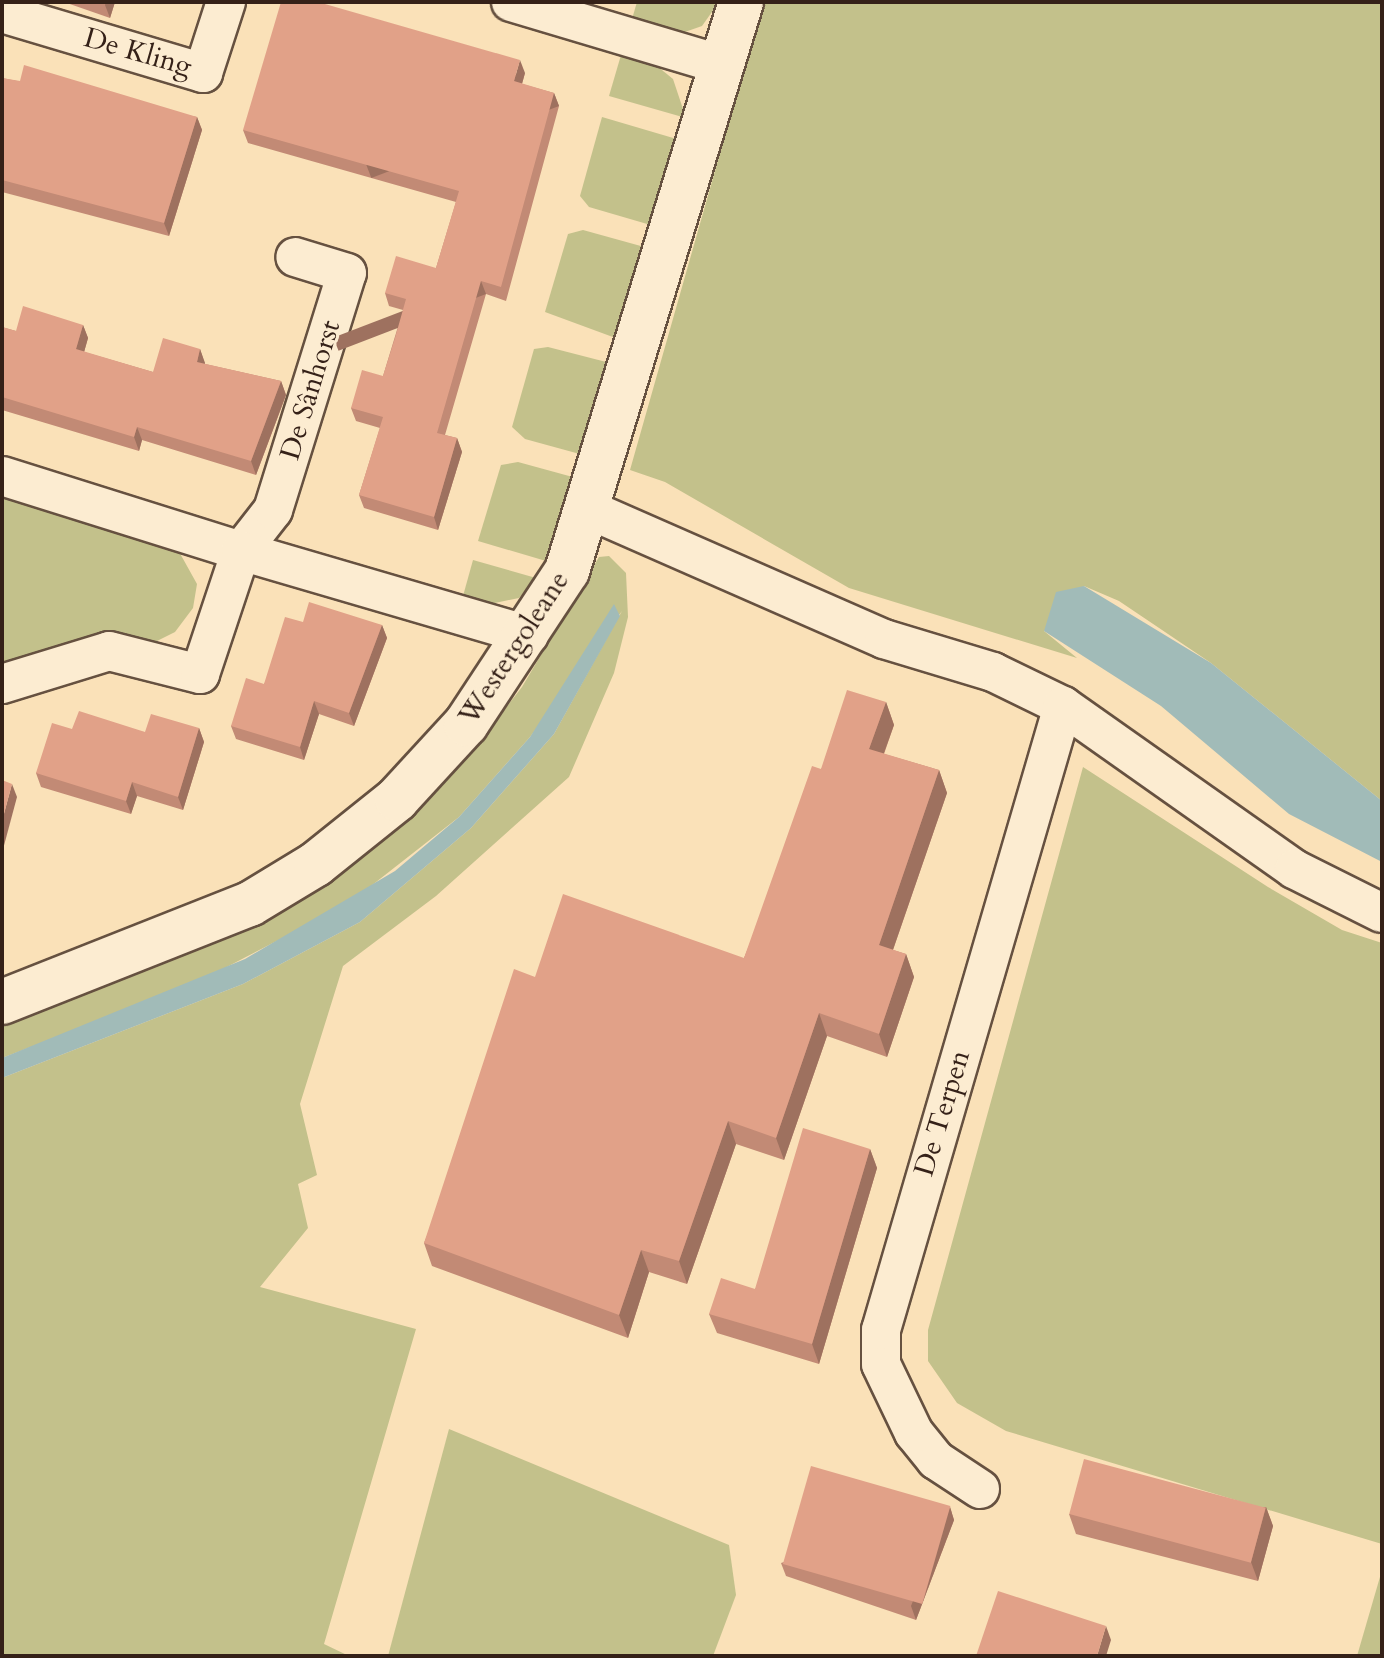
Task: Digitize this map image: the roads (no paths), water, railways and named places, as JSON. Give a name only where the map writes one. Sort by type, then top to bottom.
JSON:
[{"type":"street","name":"De Kling","points":[[2,13],[203,73],[226,2]]},
{"type":"street","points":[[511,2],[722,65]]},
{"type":"street","name":"Westergoleane","points":[[2,1002],[250,904],[316,864],[407,789],[466,724],[529,635],[567,571],[590,510],[741,2]]},
{"type":"street","name":"De Sânhorst","points":[[241,551],[273,510],[347,273],[295,257]]},
{"type":"street","points":[[2,476],[241,551],[529,635]]},
{"type":"street","points":[[590,510],[884,639],[993,672],[1063,706],[1294,869],[1382,913]]},
{"type":"street","points":[[2,684],[109,651],[200,674],[241,551]]},
{"type":"street","name":"De Terpen","points":[[980,1489],[936,1460],[914,1433],[881,1364],[881,1330],[1063,706]]},
{"type":"water","points":[[1084,586],[1211,663],[1382,801],[1382,862],[1289,814],[1161,706],[1044,631],[1056,592]]},
{"type":"water","points":[[614,604],[620,616],[554,734],[471,828],[360,922],[243,984],[2,1078],[2,1058],[245,959],[395,871],[459,817],[530,737]]}]
